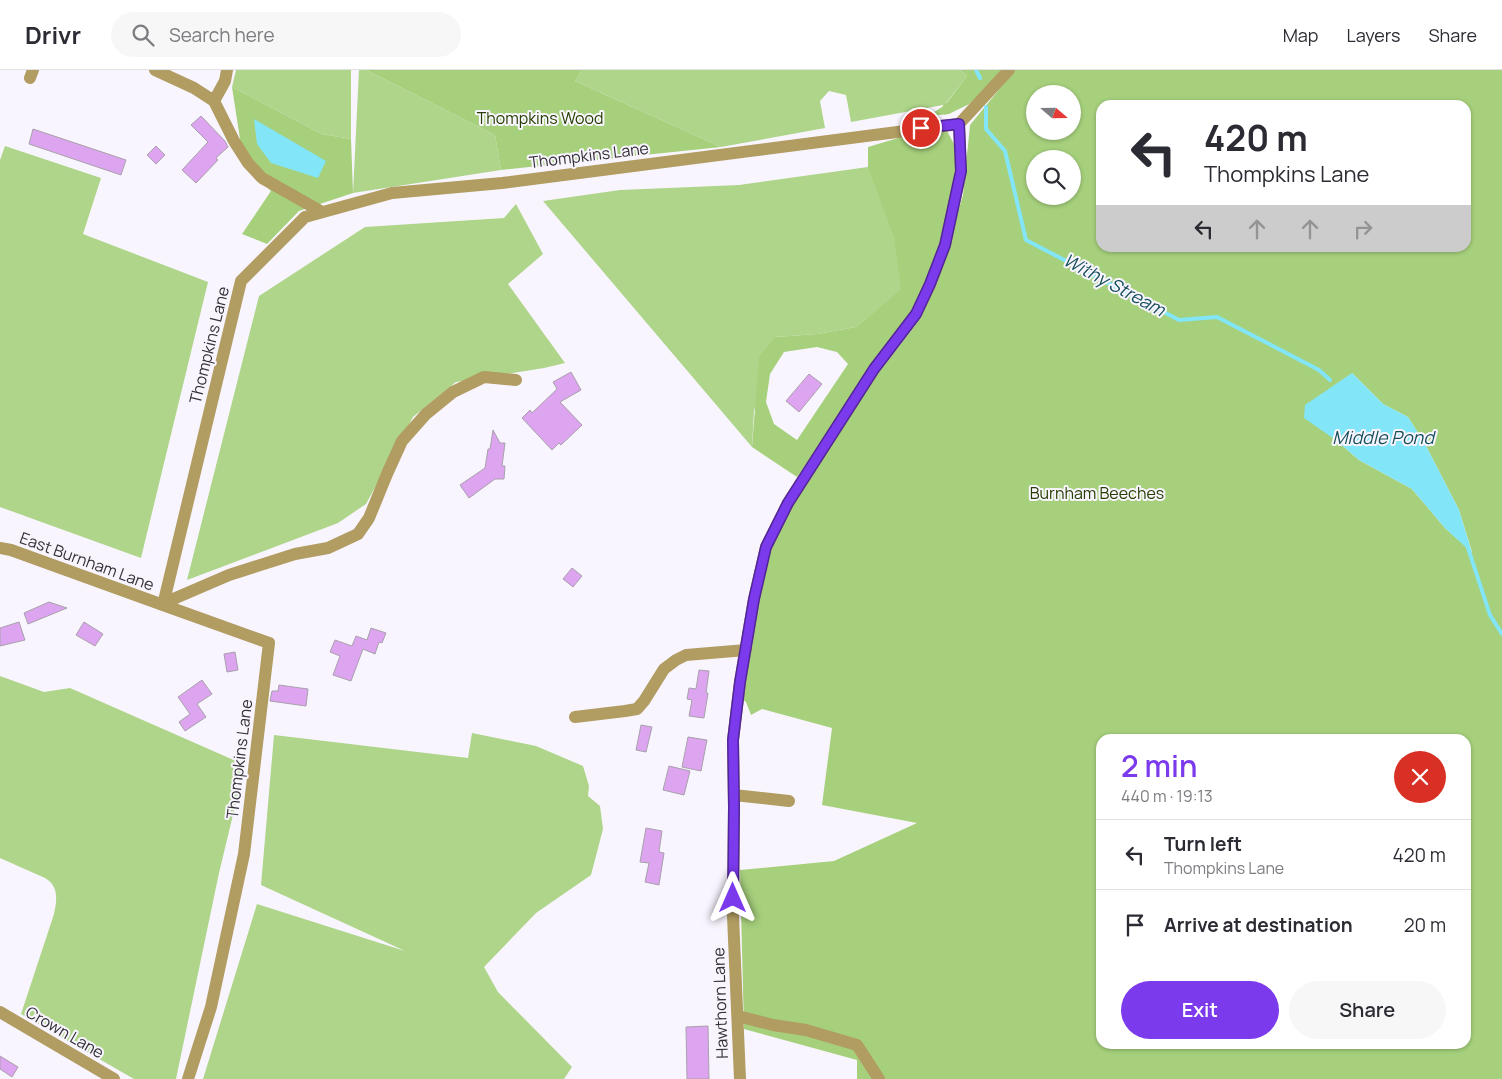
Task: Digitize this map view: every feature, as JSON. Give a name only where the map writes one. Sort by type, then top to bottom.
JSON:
[{"type":"street","points":[[155,70],[194,88],[214,101],[234,141],[248,163],[262,178],[322,212]]},
{"type":"street","points":[[214,101],[225,81],[227,70]]},
{"type":"street","points":[[959,124],[1009,70]]},
{"type":"street","name":"Thompkins Lane","points":[[188,1079],[211,1007],[244,854],[269,643],[163,604],[241,282],[304,217],[392,194],[502,183],[959,124]]},
{"type":"street","name":"Hawthorn Lane","points":[[740,1079],[733,916],[733,740],[740,682],[754,599],[766,547],[788,503],[874,369],[916,314],[930,284],[945,245],[961,171],[959,124]]},
{"type":"street","points":[[163,604],[229,575],[295,554],[328,548],[358,534],[369,518],[402,442],[426,414],[453,392],[484,377],[516,380]]},
{"type":"street","name":"East Burnham Lane","points":[[0,548],[11,550],[163,604]]},
{"type":"street","points":[[575,717],[637,709],[664,669],[686,655],[746,650]]},
{"type":"street","points":[[734,795],[789,801]]},
{"type":"street","name":"Crown Lane","points":[[0,1012],[114,1079]]},
{"type":"street","points":[[738,1016],[773,1026],[806,1030],[857,1045],[879,1079]]},
{"type":"green space","points":[[236,70],[351,70],[351,139],[322,134],[232,87]]},
{"type":"green space","points":[[359,70],[366,70],[495,135],[501,170],[353,193]]},
{"type":"green space","name":"Thompkins Wood","points":[[366,70],[582,70],[575,81],[721,147],[501,170],[495,135]]},
{"type":"green space","points":[[582,70],[960,70],[967,76],[946,103],[969,104],[944,115],[943,105],[851,122],[846,95],[829,91],[820,101],[825,128],[721,147],[575,81]]},
{"type":"green space","points":[[960,70],[1001,70],[990,86],[969,104],[949,114],[928,116],[945,105],[967,76]]},
{"type":"green space","name":"Burnham Beeches","points":[[1015,70],[1502,70],[1502,1079],[857,1079],[857,1060],[744,1029],[740,870],[834,861],[917,823],[822,805],[832,728],[762,709],[751,715],[746,702],[742,699],[763,566],[793,502],[874,379],[920,319],[938,281],[963,195],[970,125]],"holes":[[[1352,373],[1383,404],[1408,417],[1425,444],[1459,510],[1472,552],[1445,528],[1412,489],[1359,460],[1337,441]]]},
{"type":"green space","points":[[232,87],[322,134],[351,139],[353,193],[299,211],[267,244],[242,234],[271,191],[244,165]]},
{"type":"green space","points":[[946,129],[954,144],[956,161],[950,211],[925,286],[910,316],[797,477],[752,447],[759,357],[775,337],[817,334],[856,327],[901,289],[894,237],[868,167],[868,147],[908,135]],"holes":[[[817,347],[837,352],[848,364],[797,440],[774,424],[766,402],[770,374],[784,352]]]},
{"type":"green space","points":[[5,146],[101,178],[83,234],[208,282],[141,558],[0,507],[0,160]]},
{"type":"green space","points":[[873,159],[925,286],[898,292],[856,327],[817,334],[775,337],[754,411],[752,447],[543,201],[620,190],[739,185],[868,167]]},
{"type":"green space","points":[[516,204],[543,254],[508,284],[565,363],[456,382],[413,417],[366,504],[338,523],[187,580],[259,296],[365,227],[504,218]]},
{"type":"green space","points":[[0,676],[44,692],[70,688],[245,765],[219,873],[176,1079],[134,1079],[21,1014],[54,914],[56,894],[50,881],[0,858]]},
{"type":"green space","points":[[472,733],[536,746],[583,766],[589,786],[588,796],[600,806],[603,829],[591,875],[536,913],[484,967],[498,992],[572,1067],[564,1079],[203,1079],[257,904],[405,951],[261,885],[274,735],[468,758]]},
{"type":"water","points":[[254,119],[326,161],[318,178],[271,163],[257,144]]},
{"type":"water","name":"Middle Pond","points":[[1352,373],[1383,404],[1408,417],[1425,444],[1459,510],[1472,553],[1445,528],[1412,489],[1359,460],[1337,441],[1304,418],[1305,405]]},
{"type":"building","points":[[201,116],[225,141],[228,147],[216,158],[218,160],[196,183],[182,170],[208,142],[191,125]]},
{"type":"building","points":[[33,129],[126,160],[121,175],[29,144]]},
{"type":"building","points":[[156,146],[165,155],[156,164],[147,155]]},
{"type":"building","points":[[571,372],[581,390],[560,402],[582,425],[561,445],[559,443],[552,450],[522,418],[530,410],[532,413],[557,389],[553,382]]},
{"type":"building","points":[[809,374],[822,384],[799,412],[786,401]]},
{"type":"building","points":[[493,430],[500,443],[505,443],[502,466],[505,466],[504,479],[495,479],[469,498],[460,485],[485,468]]},
{"type":"building","points":[[572,568],[582,576],[573,587],[563,579]]},
{"type":"building","points":[[49,602],[67,608],[28,624],[24,613]]},
{"type":"building","points":[[19,622],[25,640],[0,646],[0,628]]},
{"type":"building","points":[[84,622],[103,634],[95,646],[76,635]]},
{"type":"building","points":[[371,628],[386,633],[382,643],[379,642],[375,654],[363,649],[351,681],[333,675],[340,656],[330,652],[335,640],[352,646],[356,636],[367,640]]},
{"type":"building","points":[[235,652],[238,670],[227,672],[224,654]]},
{"type":"building","points":[[699,670],[709,671],[704,718],[689,716],[692,700],[687,699],[689,688],[696,689]]},
{"type":"building","points":[[202,680],[212,694],[197,704],[206,717],[185,731],[179,722],[190,714],[178,697]]},
{"type":"building","points":[[279,685],[308,689],[306,706],[270,701],[272,691],[278,691]]},
{"type":"building","points":[[641,725],[652,727],[646,752],[636,750]]},
{"type":"building","points":[[688,737],[707,740],[701,771],[682,767]]},
{"type":"building","points":[[669,766],[690,771],[684,795],[663,790]]},
{"type":"building","points":[[646,828],[662,831],[659,852],[664,853],[659,885],[645,882],[649,863],[640,862]]},
{"type":"building","points":[[708,1026],[709,1079],[687,1079],[686,1027]]},
{"type":"building","points":[[0,1056],[18,1067],[12,1077],[0,1069]]},
{"type":"waterway","name":"Withy Stream","points":[[976,70],[980,78]]},
{"type":"waterway","name":"Withy Stream","points":[[986,107],[986,129],[1005,151],[1026,240],[1179,320],[1217,317],[1319,370],[1330,380]]},
{"type":"waterway","name":"Withy Stream","points":[[1468,548],[1490,615],[1502,634]]},
{"type":"route","points":[[733,898],[733,740],[740,682],[754,599],[766,547],[788,503],[840,420],[874,369],[916,314],[945,245],[961,171],[959,124],[921,128]]}]
